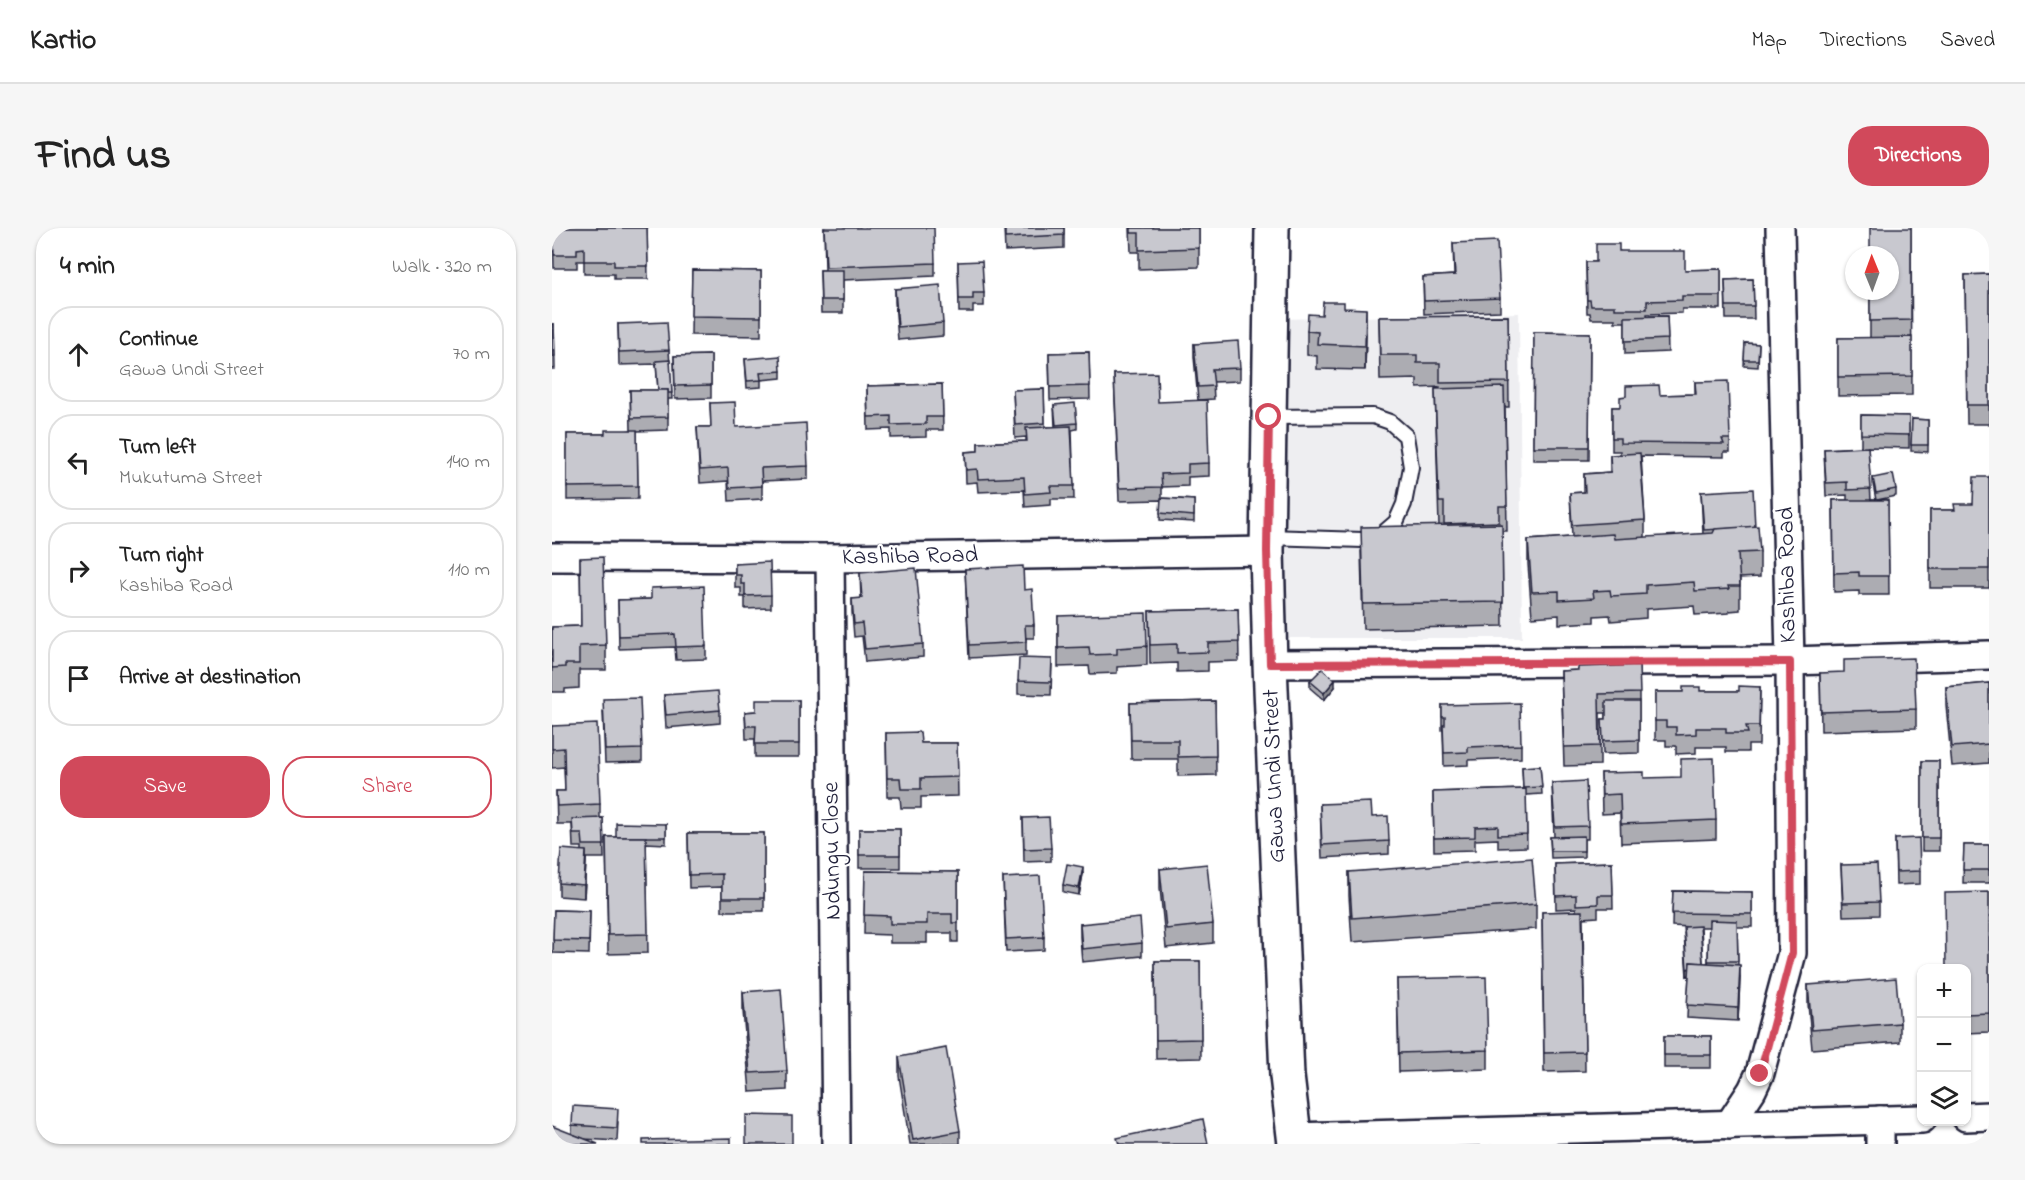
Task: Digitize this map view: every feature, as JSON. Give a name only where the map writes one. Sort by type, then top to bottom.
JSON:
[{"type":"street","name":"Gawa Undi Street","points":[[1272,228],[1267,544],[1287,1076],[1294,1140]]},
{"type":"street","name":"Kashiba Road","points":[[1729,1125],[1760,1074],[1792,953],[1790,662],[1780,228]]},
{"type":"street","name":"Kashiba Road","points":[[552,557],[830,558],[1267,544]]},
{"type":"street","name":"Ndungu Close","points":[[830,558],[836,1144]]},
{"type":"street","points":[[1270,664],[1790,662],[1989,655]]},
{"type":"street","points":[[1971,1117],[1989,1116]]},
{"type":"street","points":[[1294,1140],[1729,1125],[1880,1132],[1917,1121]]},
{"type":"lane","points":[[1267,544],[1363,540],[1382,534],[1396,522],[1404,504],[1410,467],[1406,436],[1390,422],[1382,419],[1373,416],[1269,417]]},
{"type":"shaded area","points":[[1519,313],[1522,638],[1287,638],[1282,319]]},
{"type":"building","points":[[553,228],[647,228],[648,266],[614,266],[614,261],[584,261],[584,248],[577,249],[577,255],[554,255]]},
{"type":"building","points":[[824,228],[934,228],[935,263],[826,267]]},
{"type":"building","points":[[1005,228],[1064,228],[1064,235],[1005,238]]},
{"type":"building","points":[[1131,228],[1199,228],[1199,248],[1139,250],[1139,233],[1131,233]]},
{"type":"building","points":[[1870,228],[1911,228],[1911,320],[1870,321],[1870,300],[1899,300],[1899,246],[1870,246]]},
{"type":"building","points":[[1497,241],[1500,298],[1424,301],[1423,277],[1455,275],[1453,243]]},
{"type":"building","points":[[1596,244],[1619,244],[1619,251],[1685,251],[1685,270],[1721,269],[1721,296],[1682,296],[1682,300],[1647,301],[1647,309],[1591,306],[1590,300],[1587,300],[1586,262],[1596,262]]},
{"type":"building","points":[[982,261],[984,293],[973,293],[973,299],[959,299],[958,262]]},
{"type":"building","points":[[692,270],[761,271],[761,317],[691,316]]},
{"type":"building","points":[[820,270],[843,270],[843,300],[821,300]]},
{"type":"building","points":[[1989,274],[1989,405],[1967,405],[1965,275]]},
{"type":"building","points":[[1753,279],[1754,306],[1726,306],[1725,280]]},
{"type":"building","points":[[940,285],[943,323],[898,327],[895,289]]},
{"type":"building","points":[[1323,302],[1344,302],[1344,308],[1366,309],[1365,346],[1317,344],[1318,332],[1307,331],[1308,314],[1322,315]]},
{"type":"building","points":[[1508,316],[1509,382],[1440,383],[1440,363],[1417,363],[1417,355],[1380,355],[1379,317]]},
{"type":"building","points":[[1667,316],[1668,339],[1625,341],[1625,317]]},
{"type":"building","points":[[667,322],[669,350],[619,352],[618,324]]},
{"type":"building","points":[[552,324],[554,324],[555,356],[552,356]]},
{"type":"building","points":[[1534,332],[1590,333],[1589,447],[1533,447]]},
{"type":"building","points":[[1912,337],[1912,376],[1838,377],[1838,338]]},
{"type":"building","points":[[1238,341],[1240,368],[1212,369],[1214,386],[1198,387],[1194,344]]},
{"type":"building","points":[[1745,343],[1759,344],[1758,360],[1744,360]]},
{"type":"building","points":[[1089,352],[1090,386],[1050,387],[1049,353]]},
{"type":"building","points":[[711,355],[711,385],[675,386],[674,356]]},
{"type":"building","points":[[780,356],[781,371],[760,373],[761,380],[747,381],[745,359]]},
{"type":"building","points":[[670,360],[672,393],[668,393],[668,390],[658,390],[656,361]]},
{"type":"building","points":[[1157,373],[1158,402],[1207,400],[1209,463],[1188,464],[1188,473],[1161,474],[1162,487],[1119,488],[1114,374]]},
{"type":"building","points":[[1728,381],[1730,439],[1722,439],[1724,444],[1620,443],[1620,438],[1612,438],[1612,407],[1620,407],[1620,397],[1626,396],[1626,386],[1659,385],[1660,395],[1696,394],[1695,382]]},
{"type":"building","points":[[942,384],[943,417],[926,417],[926,424],[891,425],[891,416],[868,417],[867,386]]},
{"type":"building","points":[[1504,387],[1507,506],[1499,506],[1499,522],[1444,524],[1444,502],[1439,502],[1435,389]]},
{"type":"building","points":[[1044,389],[1045,423],[1015,425],[1013,390]]},
{"type":"building","points":[[630,390],[668,390],[668,417],[631,418]]},
{"type":"building","points":[[735,402],[736,427],[806,423],[808,466],[761,468],[762,486],[729,488],[728,468],[700,470],[697,427],[711,427],[710,403]]},
{"type":"building","points":[[1075,403],[1077,423],[1056,425],[1054,405]]},
{"type":"building","points":[[1861,415],[1909,416],[1909,435],[1861,434]]},
{"type":"building","points":[[1912,419],[1928,420],[1928,445],[1911,445]]},
{"type":"building","points":[[1071,426],[1074,486],[1050,486],[1051,492],[1025,494],[1024,477],[978,479],[977,469],[966,470],[965,452],[978,451],[978,443],[1027,441],[1026,428]]},
{"type":"building","points":[[605,430],[637,430],[638,486],[567,487],[567,434],[605,434]]},
{"type":"building","points":[[1868,447],[1871,489],[1847,490],[1847,482],[1826,483],[1824,449]]},
{"type":"building","points":[[1640,453],[1645,520],[1572,525],[1570,493],[1585,492],[1584,474],[1611,472],[1610,455]]},
{"type":"building","points":[[1893,474],[1896,489],[1876,493],[1873,478]]},
{"type":"building","points":[[1974,477],[1989,477],[1989,569],[1930,569],[1930,510],[1955,510],[1954,504],[1973,504]]},
{"type":"building","points":[[1753,489],[1755,527],[1704,530],[1701,492]]},
{"type":"building","points":[[1161,498],[1194,500],[1194,516],[1160,513]]},
{"type":"building","points":[[1833,500],[1888,500],[1889,576],[1859,576],[1859,572],[1834,573]]},
{"type":"building","points":[[1502,524],[1503,602],[1363,604],[1361,527]]},
{"type":"building","points":[[1758,526],[1760,552],[1738,553],[1740,586],[1695,591],[1694,582],[1646,585],[1646,594],[1611,596],[1610,590],[1593,591],[1594,598],[1559,600],[1559,591],[1532,592],[1528,540],[1613,534],[1614,539],[1713,533],[1715,529]]},
{"type":"building","points":[[603,557],[606,645],[579,646],[579,664],[565,664],[565,667],[552,668],[552,627],[581,626],[580,558]]},
{"type":"building","points":[[770,562],[771,595],[745,596],[745,584],[741,584],[741,575],[735,575],[735,564]]},
{"type":"building","points":[[1023,566],[1024,590],[1032,589],[1034,625],[1025,625],[1026,642],[969,645],[965,569]]},
{"type":"building","points":[[916,568],[923,644],[865,649],[862,623],[854,624],[852,599],[862,598],[860,573]]},
{"type":"building","points":[[704,586],[706,646],[676,647],[675,634],[619,636],[618,600],[651,599],[651,588]]},
{"type":"building","points":[[1238,609],[1239,642],[1208,643],[1208,652],[1177,653],[1177,644],[1150,645],[1149,611]]},
{"type":"building","points":[[1146,613],[1147,646],[1117,648],[1117,654],[1090,655],[1089,647],[1058,648],[1058,616]]},
{"type":"building","points":[[1019,658],[1052,659],[1051,682],[1018,681]]},
{"type":"building","points":[[1914,658],[1916,709],[1821,712],[1820,673],[1844,672],[1844,660]]},
{"type":"building","points":[[1639,665],[1640,693],[1599,694],[1600,746],[1564,747],[1561,671],[1578,670],[1578,667]]},
{"type":"building","points":[[1322,669],[1335,680],[1324,693],[1310,681]]},
{"type":"building","points":[[1989,683],[1989,744],[1952,747],[1946,687]]},
{"type":"building","points":[[1739,686],[1760,687],[1759,726],[1746,726],[1748,733],[1726,733],[1726,728],[1696,728],[1696,734],[1676,735],[1676,727],[1666,727],[1666,721],[1655,721],[1655,692],[1683,692],[1683,687],[1700,687],[1700,691],[1739,691]]},
{"type":"building","points":[[718,691],[720,710],[666,715],[664,695]]},
{"type":"building","points":[[640,698],[642,749],[605,750],[603,699]]},
{"type":"building","points":[[756,700],[799,700],[799,744],[755,744],[756,726],[746,726],[745,712],[756,711]]},
{"type":"building","points":[[1215,701],[1216,756],[1178,757],[1178,740],[1131,740],[1130,703]]},
{"type":"building","points":[[1606,701],[1639,701],[1639,740],[1603,741],[1602,719],[1606,719]]},
{"type":"building","points":[[1520,703],[1521,745],[1468,747],[1468,752],[1444,753],[1445,717],[1442,717],[1442,705]]},
{"type":"building","points":[[597,724],[600,804],[557,806],[556,791],[565,791],[564,748],[552,749],[552,726]]},
{"type":"building","points":[[920,732],[921,743],[957,743],[958,777],[921,778],[921,789],[901,789],[900,778],[887,778],[886,733]]},
{"type":"building","points":[[1714,758],[1716,820],[1621,824],[1620,794],[1602,795],[1601,773],[1644,772],[1644,778],[1681,777],[1681,759]]},
{"type":"building","points":[[1922,761],[1939,761],[1939,838],[1922,838]]},
{"type":"building","points":[[1540,766],[1542,787],[1523,788],[1522,767]]},
{"type":"building","points":[[1586,781],[1588,826],[1555,827],[1552,783]]},
{"type":"building","points":[[1526,789],[1527,834],[1498,835],[1498,826],[1475,827],[1475,837],[1434,838],[1433,792]]},
{"type":"building","points":[[1371,802],[1372,817],[1388,816],[1389,841],[1322,845],[1320,804]]},
{"type":"building","points":[[1049,817],[1051,848],[1024,849],[1023,818]]},
{"type":"building","points":[[603,818],[604,845],[583,845],[582,834],[573,834],[572,819]]},
{"type":"building","points":[[616,823],[666,824],[666,837],[616,837]]},
{"type":"building","points":[[859,829],[900,829],[900,855],[859,855]]},
{"type":"building","points":[[688,833],[764,833],[764,898],[722,898],[722,874],[689,875]]},
{"type":"building","points":[[1584,836],[1584,851],[1551,851],[1550,837]]},
{"type":"building","points":[[606,837],[646,837],[648,934],[608,935]]},
{"type":"building","points":[[1919,838],[1920,871],[1896,872],[1895,839]]},
{"type":"building","points":[[1964,845],[1989,845],[1989,870],[1963,870]]},
{"type":"building","points":[[561,849],[586,851],[584,885],[559,883]]},
{"type":"building","points":[[1532,858],[1536,904],[1352,918],[1349,872]]},
{"type":"building","points":[[1612,862],[1613,895],[1598,895],[1598,904],[1576,905],[1576,895],[1556,896],[1555,864]]},
{"type":"building","points":[[1067,864],[1083,867],[1079,888],[1063,885]]},
{"type":"building","points":[[1207,864],[1213,924],[1166,929],[1160,869]]},
{"type":"building","points":[[1877,864],[1879,902],[1843,903],[1841,865]]},
{"type":"building","points":[[865,871],[958,872],[958,923],[952,923],[952,914],[927,914],[927,924],[890,924],[890,916],[864,915]]},
{"type":"building","points":[[1040,876],[1044,937],[1006,939],[1003,878]]},
{"type":"building","points":[[1673,891],[1752,892],[1752,914],[1672,913]]},
{"type":"building","points":[[1989,892],[1989,1013],[1971,1014],[1971,964],[1946,964],[1945,893]]},
{"type":"building","points":[[554,910],[590,911],[589,941],[553,940]]},
{"type":"building","points":[[1582,911],[1585,1052],[1544,1053],[1542,912]]},
{"type":"building","points":[[1140,918],[1142,943],[1082,949],[1080,924]]},
{"type":"building","points":[[1709,920],[1737,921],[1738,961],[1708,961]]},
{"type":"building","points":[[1700,926],[1703,963],[1690,962],[1690,968],[1687,969],[1684,927]]},
{"type":"building","points":[[1155,961],[1200,961],[1201,1039],[1156,1040]]},
{"type":"building","points":[[1690,962],[1740,965],[1738,1008],[1687,1005]]},
{"type":"building","points":[[1486,977],[1488,1050],[1399,1053],[1397,979]]},
{"type":"building","points":[[1896,978],[1900,1023],[1812,1030],[1808,985]]},
{"type":"building","points":[[781,989],[787,1071],[750,1073],[743,992]]},
{"type":"building","points":[[1664,1036],[1711,1036],[1711,1055],[1664,1055]]},
{"type":"building","points":[[946,1048],[960,1131],[913,1140],[899,1057]]},
{"type":"building","points":[[573,1106],[618,1109],[617,1128],[572,1125]]},
{"type":"building","points":[[746,1115],[792,1116],[792,1144],[746,1144]]},
{"type":"building","points":[[1203,1119],[1208,1144],[1119,1144],[1117,1138]]},
{"type":"building","points":[[552,1126],[598,1144],[552,1144]]},
{"type":"building","points":[[731,1138],[731,1144],[643,1144],[643,1140]]},
{"type":"route","points":[[1269,417],[1267,551],[1270,664],[1790,662],[1792,953],[1760,1074]]}]
